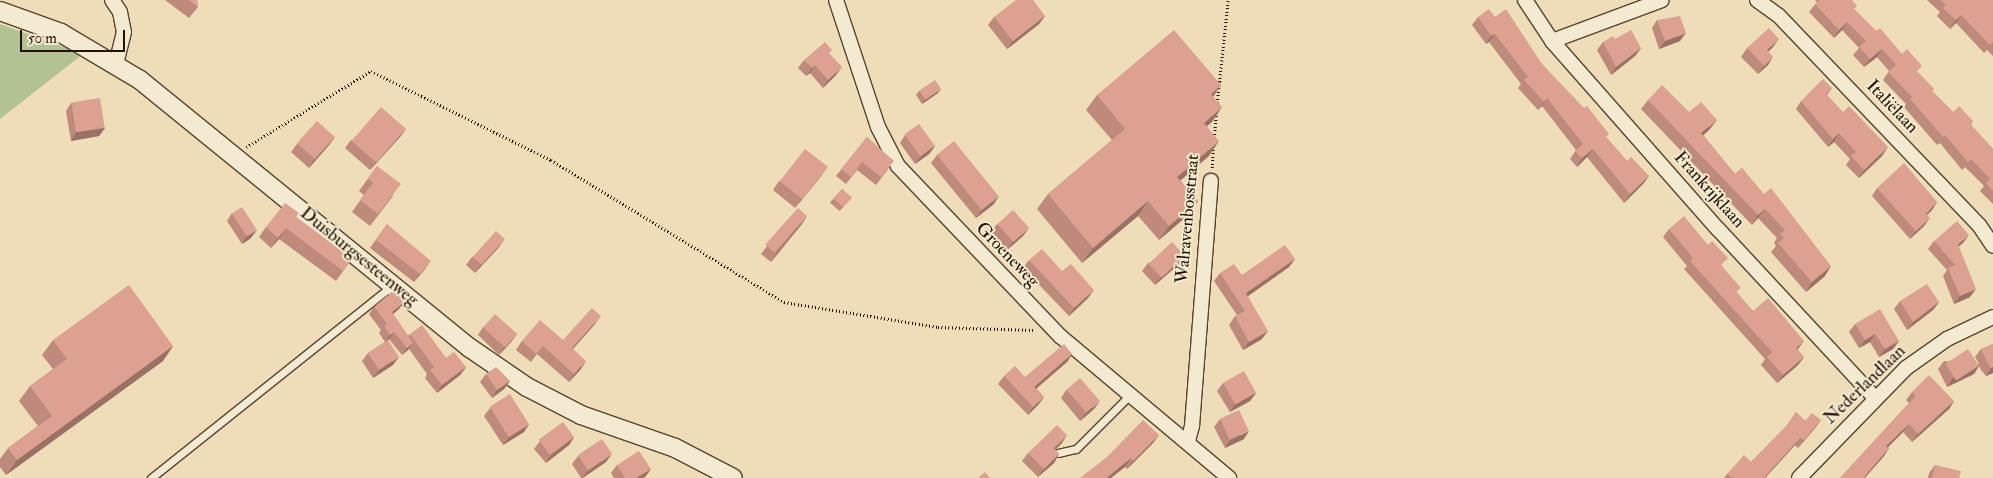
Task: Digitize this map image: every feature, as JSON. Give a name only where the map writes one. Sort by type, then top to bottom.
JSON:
[{"type":"street","points":[[112,0],[120,12],[124,32],[116,62]]},
{"type":"street","name":"Groeneweg","points":[[836,0],[878,127],[898,166],[1055,331],[1230,478]]},
{"type":"street","name":"Frankrijklaan","points":[[1525,0],[1552,41],[1718,229],[1874,397]]},
{"type":"street","points":[[1552,41],[1662,0]]},
{"type":"street","name":"Italiëlaan","points":[[1758,0],[1779,16],[1980,225],[1993,246]]},
{"type":"street","name":"Duisburgsesteenweg","points":[[0,11],[61,33],[116,62],[470,348],[527,387],[581,415],[675,448],[734,478]]},
{"type":"street","name":"Walravenbosstraat","points":[[1188,441],[1192,426],[1211,181]]},
{"type":"street","name":"Nederlandlaan","points":[[1799,478],[1874,397],[1906,368],[1947,339],[1993,317]]},
{"type":"lane","points":[[151,478],[394,286]]},
{"type":"lane","points":[[1058,453],[1076,448],[1132,394]]},
{"type":"path","name":"Walravenbosstraat","points":[[1211,181],[1228,0]]},
{"type":"path","points":[[233,155],[371,72],[551,160],[784,302],[938,327],[1055,331]]},
{"type":"green space","points":[[0,24],[83,54],[0,119]]},
{"type":"building","points":[[189,0],[197,0],[198,7]]},
{"type":"building","points":[[1016,0],[1033,0],[1045,16],[1013,41],[994,17]]},
{"type":"building","points":[[1819,0],[1852,0],[1857,6],[1854,9],[1876,31],[1880,28],[1902,54],[1907,49],[1922,66],[1917,71],[1934,89],[1932,91],[1953,112],[1959,106],[1973,121],[1970,124],[1993,149],[1993,191],[1986,183],[1990,179],[1971,159],[1968,162],[1945,135],[1943,137],[1910,99],[1912,97],[1888,72],[1896,65],[1882,49],[1870,59],[1859,47],[1866,41],[1847,22],[1839,30],[1815,4]]},
{"type":"building","points":[[1941,0],[1992,0],[1993,42],[1990,45],[1961,15],[1956,20],[1943,8],[1946,5]]},
{"type":"building","points":[[1489,9],[1495,17],[1506,9],[1542,64],[1584,108],[1587,106],[1609,134],[1606,137],[1627,161],[1631,157],[1649,176],[1630,194],[1593,149],[1582,158],[1575,151],[1583,144],[1547,98],[1544,102],[1524,80],[1528,77],[1495,34],[1491,36],[1478,17]]},
{"type":"building","points":[[1680,16],[1686,33],[1665,41],[1657,20]]},
{"type":"building","points":[[1769,28],[1779,39],[1767,50],[1773,57],[1764,66],[1747,48]]},
{"type":"building","points":[[1174,30],[1221,85],[1211,94],[1222,107],[1204,123],[1219,141],[1177,177],[1198,201],[1169,226],[1148,201],[1093,248],[1048,194],[1125,129],[1097,95]]},
{"type":"building","points":[[1631,30],[1641,48],[1616,67],[1603,42],[1613,36],[1615,39]]},
{"type":"building","points":[[825,42],[832,50],[829,53],[842,67],[828,80],[815,65],[812,68],[804,60]]},
{"type":"building","points":[[1823,79],[1832,88],[1826,94],[1843,112],[1849,106],[1888,147],[1864,170],[1851,156],[1856,152],[1839,133],[1833,139],[1801,101]]},
{"type":"building","points":[[935,80],[941,89],[925,100],[919,91]]},
{"type":"building","points":[[1662,85],[1689,112],[1701,102],[1717,120],[1701,133],[1735,174],[1742,168],[1764,194],[1771,188],[1831,266],[1812,282],[1778,243],[1784,238],[1780,234],[1785,230],[1765,209],[1758,215],[1648,100]]},
{"type":"building","points":[[100,98],[105,128],[76,132],[71,103]]},
{"type":"building","points":[[381,107],[406,129],[376,163],[351,141]]},
{"type":"building","points":[[317,121],[335,137],[315,159],[297,143]]},
{"type":"building","points":[[919,124],[935,146],[920,156],[904,135]]},
{"type":"building","points":[[867,137],[894,161],[881,177],[862,162],[851,177],[841,169]]},
{"type":"building","points":[[954,141],[999,196],[982,210],[937,155]]},
{"type":"building","points":[[805,149],[828,167],[803,199],[780,181]]},
{"type":"building","points":[[1904,163],[1937,202],[1926,214],[1930,218],[1916,231],[1877,188]]},
{"type":"building","points":[[377,166],[401,184],[378,214],[360,200],[373,183],[368,179]]},
{"type":"building","points":[[842,189],[852,198],[843,207],[833,199]]},
{"type":"building","points":[[285,203],[299,213],[296,217],[352,259],[343,271],[286,228],[278,238],[266,227]]},
{"type":"building","points":[[242,207],[257,230],[247,236],[232,214]]},
{"type":"building","points":[[798,208],[807,216],[774,252],[765,244]]},
{"type":"building","points":[[1013,210],[1029,228],[1013,242],[997,224]]},
{"type":"building","points":[[1684,216],[1708,245],[1712,241],[1728,258],[1721,265],[1741,288],[1736,292],[1753,311],[1768,298],[1804,341],[1796,348],[1804,357],[1783,375],[1767,357],[1772,352],[1690,261],[1693,258],[1669,229]]},
{"type":"building","points":[[1957,221],[1969,235],[1958,244],[1976,289],[1960,296],[1948,268],[1955,265],[1934,241]]},
{"type":"building","points":[[387,224],[431,261],[420,274],[376,240]]},
{"type":"building","points":[[496,231],[505,239],[481,265],[473,257]]},
{"type":"building","points":[[1172,242],[1185,256],[1162,278],[1149,264]]},
{"type":"building","points":[[1285,245],[1295,259],[1246,293],[1268,331],[1249,342],[1235,316],[1245,311],[1220,273],[1234,264],[1242,275]]},
{"type":"building","points":[[1042,249],[1062,271],[1071,264],[1094,290],[1074,308],[1029,260]]},
{"type":"building","points":[[1927,284],[1939,302],[1913,322],[1900,301]]},
{"type":"building","points":[[129,285],[173,346],[17,460],[8,448],[52,416],[30,386],[67,359],[53,340]]},
{"type":"building","points":[[394,290],[404,302],[392,312],[413,343],[407,348],[394,332],[390,335],[384,326],[387,324],[374,307]]},
{"type":"building","points":[[592,308],[601,316],[572,348],[586,361],[574,374],[543,346],[536,354],[522,341],[540,320],[563,340]]},
{"type":"building","points":[[1880,309],[1899,341],[1885,349],[1875,334],[1865,340],[1855,324]]},
{"type":"building","points":[[495,314],[517,334],[505,347],[483,327]]},
{"type":"building","points":[[422,325],[446,358],[454,352],[466,367],[442,385],[430,370],[434,367],[410,334]]},
{"type":"building","points":[[388,340],[399,357],[379,370],[368,353]]},
{"type":"building","points":[[1064,344],[1072,354],[1034,387],[1044,397],[1033,407],[1004,376],[1015,366],[1025,377]]},
{"type":"building","points":[[1993,344],[1993,367],[1991,368],[1981,349]]},
{"type":"building","points":[[1968,349],[1979,366],[1956,380],[1945,364]]},
{"type":"building","points":[[496,367],[510,381],[497,390],[486,374]]},
{"type":"building","points":[[1244,371],[1256,393],[1235,405],[1223,383]]},
{"type":"building","points":[[1929,375],[1954,401],[1918,434],[1909,424],[1886,446],[1889,448],[1865,478],[1840,478],[1916,396],[1912,392]]},
{"type":"building","points":[[1080,378],[1100,401],[1086,412],[1066,390]]},
{"type":"building","points":[[510,394],[529,425],[509,437],[490,407]]},
{"type":"building","points":[[1239,410],[1249,431],[1230,440],[1220,419]]},
{"type":"building","points":[[1796,412],[1805,421],[1812,413],[1821,420],[1804,440],[1801,437],[1764,478],[1732,478],[1727,474],[1744,455],[1751,462],[1787,425]]},
{"type":"building","points":[[1143,420],[1159,435],[1133,461],[1131,458],[1106,478],[1080,478],[1107,457]]},
{"type":"building","points":[[563,422],[574,437],[550,455],[539,440]]},
{"type":"building","points":[[1057,425],[1067,435],[1054,448],[1059,454],[1044,469],[1028,453]]},
{"type":"building","points":[[602,439],[612,454],[588,470],[578,455]]},
{"type":"building","points":[[639,451],[651,469],[636,478],[625,478],[617,465]]},
{"type":"building","points":[[1935,465],[1961,471],[1959,478],[1932,478]]},
{"type":"building","points":[[985,472],[990,478],[978,478]]}]
